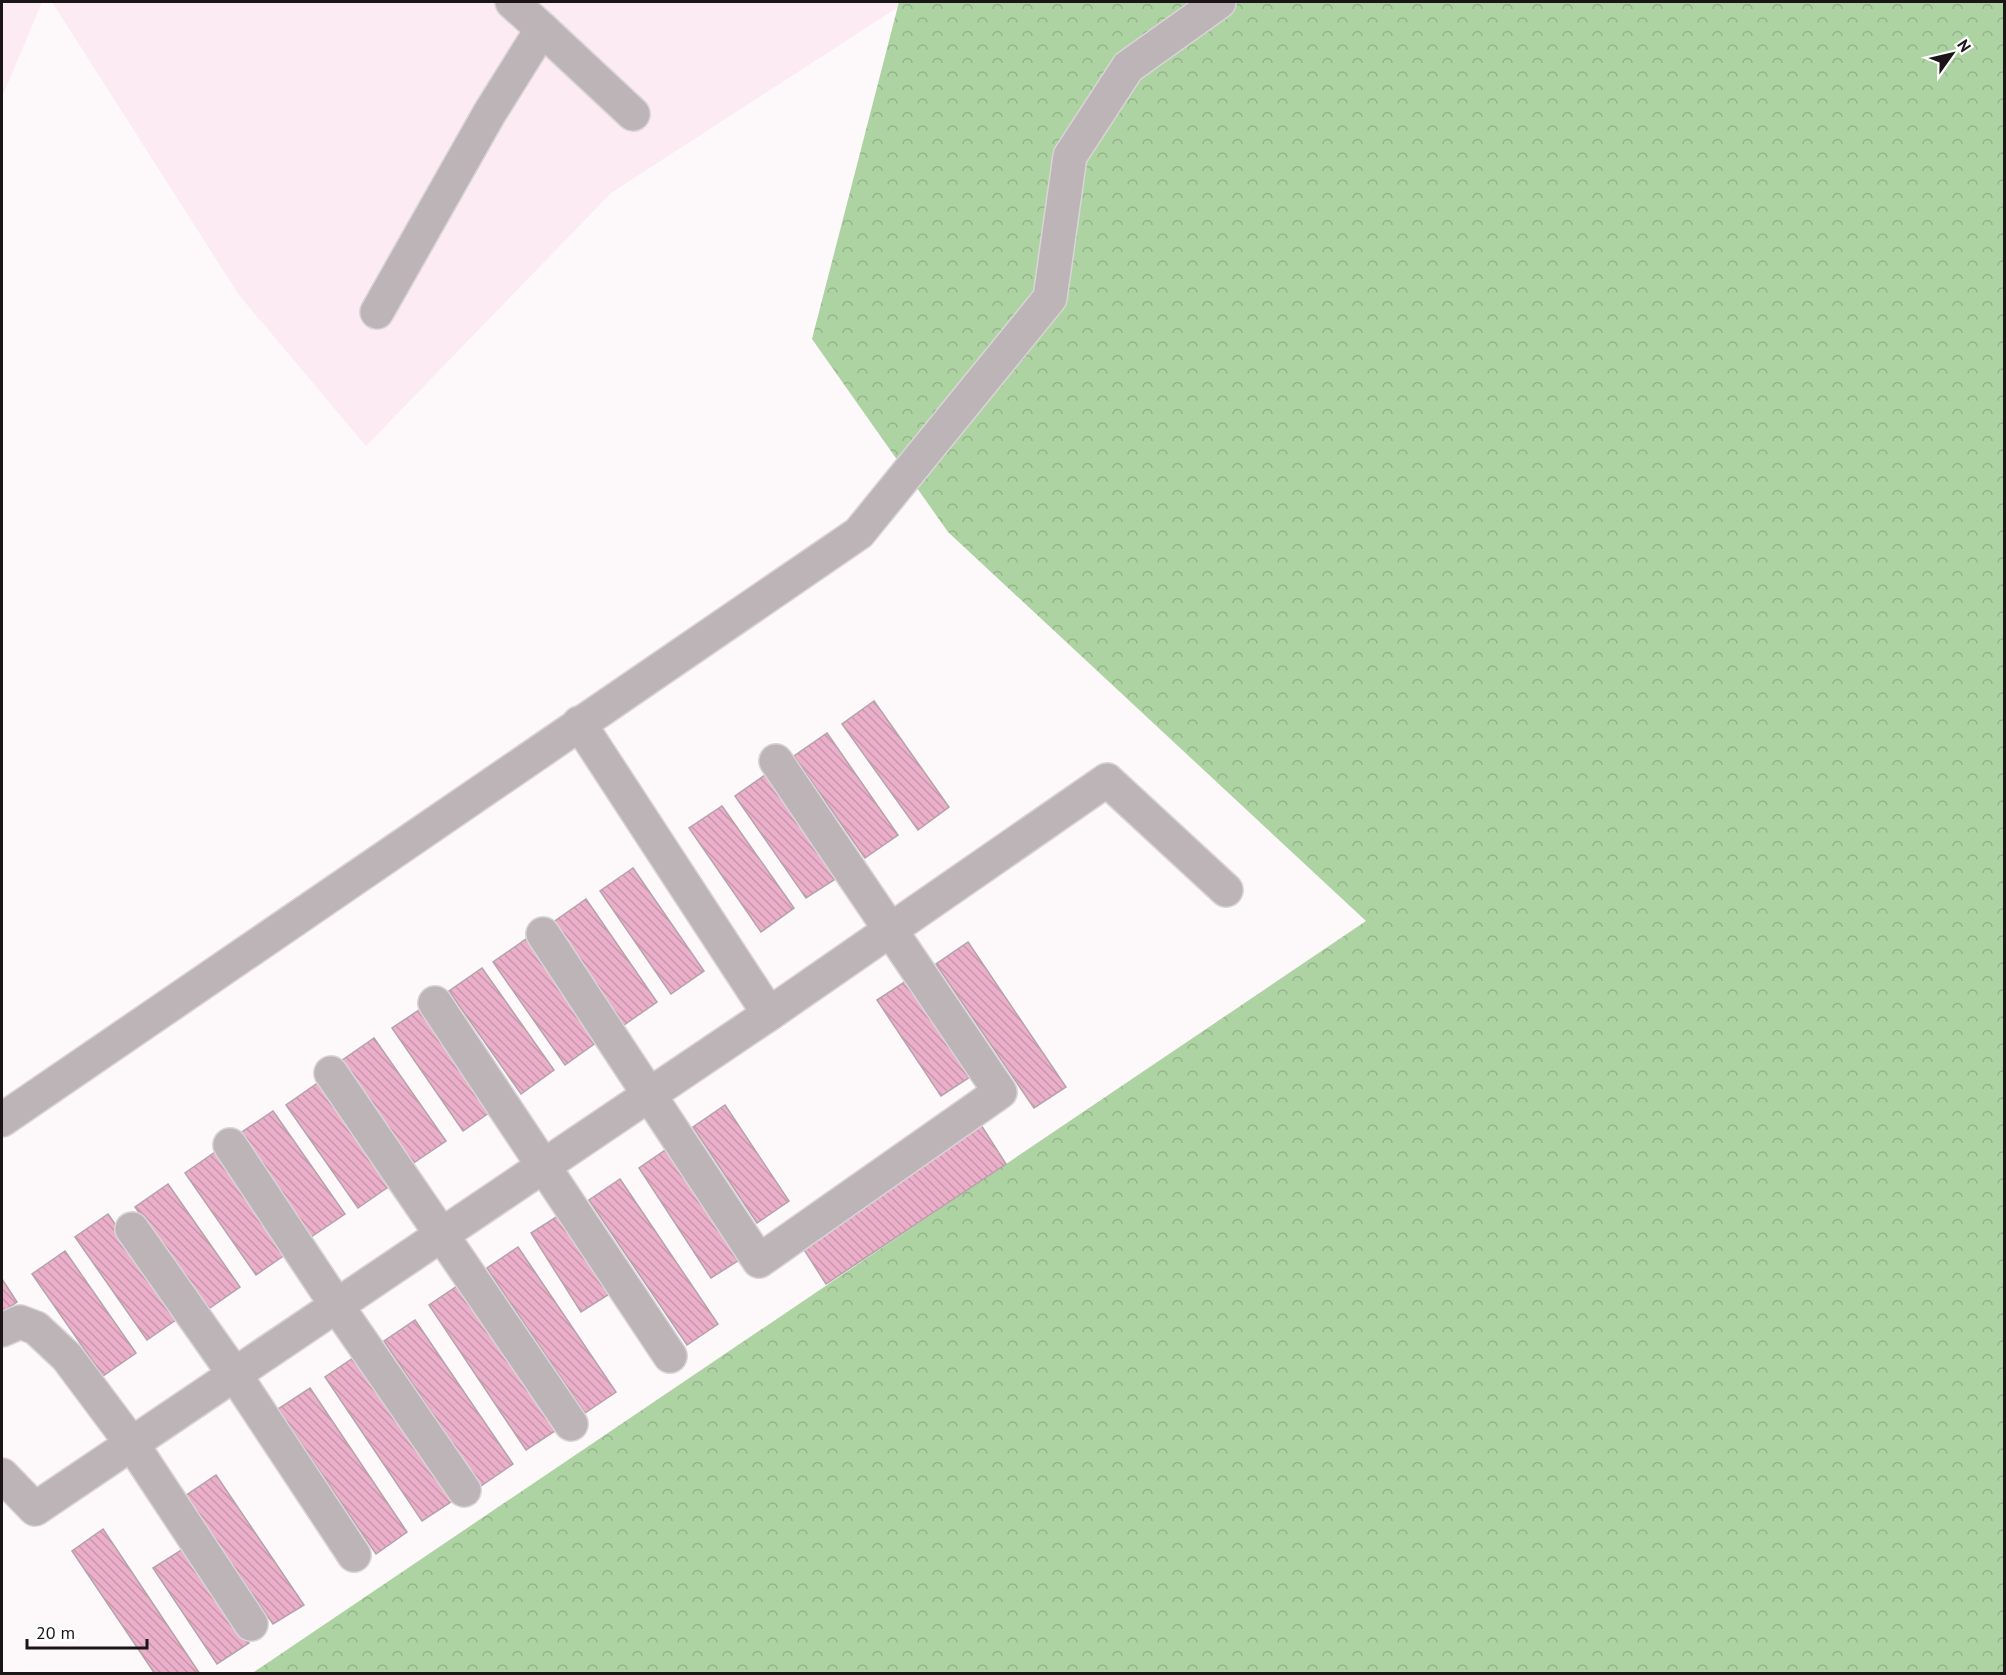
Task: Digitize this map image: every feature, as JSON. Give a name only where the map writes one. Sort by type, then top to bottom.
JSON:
[{"type":"street","points":[[512,2],[633,114]]},
{"type":"street","points":[[2,1120],[859,533],[1050,298],[1070,156],[1128,67],[1219,2]]},
{"type":"street","points":[[377,312],[489,114],[542,29]]},
{"type":"street","points":[[579,723],[769,1014]]},
{"type":"street","points":[[543,934],[759,1261],[1000,1092],[776,761]]},
{"type":"street","points":[[2,1475],[35,1509],[769,1014],[1107,780],[1226,890]]},
{"type":"street","points":[[435,1003],[670,1356]]},
{"type":"street","points":[[331,1073],[571,1424]]},
{"type":"street","points":[[230,1145],[337,1306],[464,1490]]},
{"type":"street","points":[[132,1229],[235,1375],[354,1555]]},
{"type":"street","points":[[2,1330],[20,1323],[36,1328],[67,1357],[132,1444],[251,1624]]},
{"type":"shaded area","points":[[2,2],[42,2],[2,97]]},
{"type":"shaded area","points":[[52,2],[899,2],[898,7],[611,193],[366,446],[239,295]]},
{"type":"green space","points":[[899,2],[2004,2],[2004,1673],[251,1674],[1366,921],[948,532],[812,339]]},
{"type":"building","points":[[874,701],[949,807],[918,830],[842,724]]},
{"type":"building","points":[[827,733],[898,835],[865,858],[794,756]]},
{"type":"building","points":[[768,773],[840,876],[806,898],[735,796]]},
{"type":"building","points":[[722,806],[794,908],[761,932],[689,828]]},
{"type":"building","points":[[633,868],[704,971],[671,994],[600,891]]},
{"type":"building","points":[[586,899],[657,1002],[624,1025],[552,923]]},
{"type":"building","points":[[526,939],[597,1042],[565,1065],[493,962]]},
{"type":"building","points":[[968,942],[1066,1087],[1034,1108],[936,964]]},
{"type":"building","points":[[482,968],[554,1070],[521,1094],[449,991]]},
{"type":"building","points":[[909,979],[973,1075],[941,1096],[877,1000]]},
{"type":"building","points":[[425,1006],[496,1108],[463,1131],[392,1028]]},
{"type":"building","points":[[374,1038],[446,1141],[412,1164],[341,1061]]},
{"type":"building","points":[[319,1082],[391,1185],[358,1208],[286,1105]]},
{"type":"building","points":[[725,1105],[789,1201],[757,1223],[693,1127]]},
{"type":"building","points":[[273,1111],[345,1214],[311,1237],[239,1134]]},
{"type":"building","points":[[981,1125],[1006,1164],[826,1284],[801,1245]]},
{"type":"building","points":[[671,1146],[744,1257],[711,1278],[639,1168]]},
{"type":"building","points":[[218,1150],[289,1252],[256,1275],[185,1173]]},
{"type":"building","points":[[620,1179],[718,1324],[687,1345],[589,1200]]},
{"type":"building","points":[[168,1184],[240,1287],[207,1310],[135,1207]]},
{"type":"building","points":[[564,1212],[614,1291],[581,1312],[531,1233]]},
{"type":"building","points":[[108,1214],[180,1317],[147,1340],[75,1237]]},
{"type":"building","points":[[518,1247],[616,1392],[585,1413],[487,1268]]},
{"type":"building","points":[[65,1251],[136,1353],[103,1376],[32,1274]]},
{"type":"building","points":[[2,1279],[17,1302],[2,1312]]},
{"type":"building","points":[[460,1284],[558,1429],[526,1450],[429,1305]]},
{"type":"building","points":[[415,1320],[513,1464],[481,1486],[384,1341]]},
{"type":"building","points":[[356,1356],[454,1500],[422,1521],[325,1377]]},
{"type":"building","points":[[310,1388],[407,1532],[376,1554],[278,1409]]},
{"type":"building","points":[[216,1475],[304,1605],[273,1624],[185,1496]]},
{"type":"building","points":[[103,1529],[200,1674],[155,1674],[72,1551]]},
{"type":"building","points":[[186,1547],[249,1643],[217,1664],[153,1568]]}]
